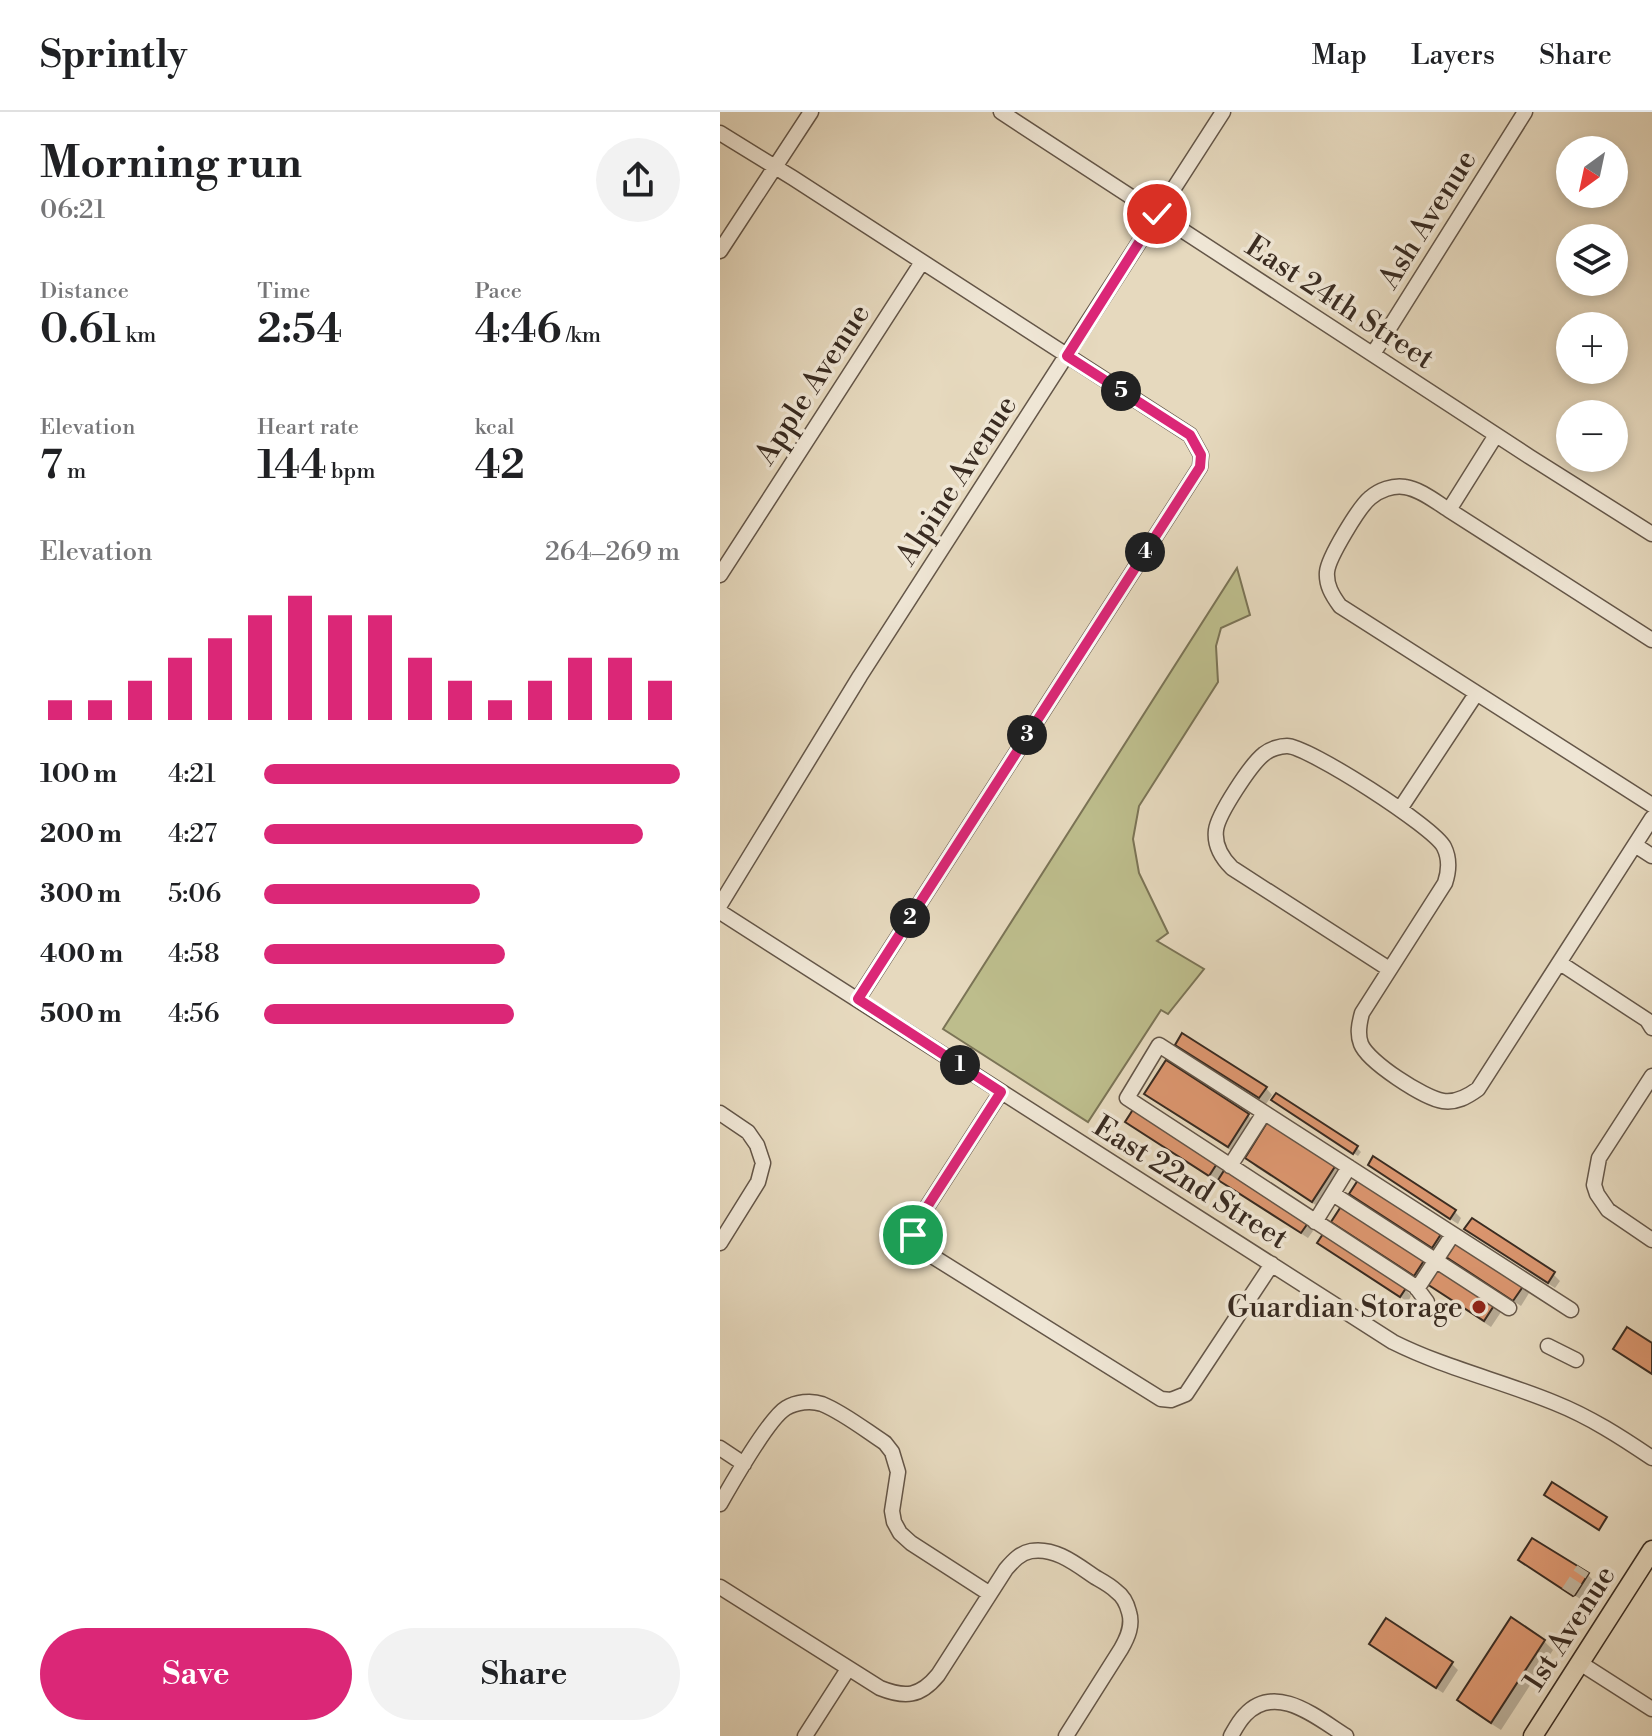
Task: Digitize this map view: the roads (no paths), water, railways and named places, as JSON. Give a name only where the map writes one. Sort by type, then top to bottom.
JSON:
[{"type":"main road","name":"1st Avenue","points":[[1533,1736],[1652,1550]]},
{"type":"street","points":[[720,251],[811,112]]},
{"type":"street","name":"East 24th Street","points":[[1001,112],[1652,534]]},
{"type":"street","name":"Alpine Avenue","points":[[720,905],[860,676],[1223,112]]},
{"type":"street","name":"Ash Avenue","points":[[1373,354],[1525,112]]},
{"type":"street","points":[[720,133],[1190,435],[1201,455],[1200,467],[858,999]]},
{"type":"street","name":"Apple Avenue","points":[[720,575],[922,262]]},
{"type":"street","points":[[1449,510],[1496,435]]},
{"type":"street","points":[[1652,640],[1449,510],[1407,487],[1394,487],[1368,499],[1330,558],[1327,569],[1332,595],[1340,606],[1652,805]]},
{"type":"street","points":[[1400,809],[1476,694]]},
{"type":"street","points":[[1389,969],[1232,868],[1217,846],[1216,828],[1221,814],[1257,760],[1268,751],[1290,746],[1309,752],[1400,809],[1439,839],[1447,853],[1449,870],[1445,883],[1362,1013],[1359,1035],[1362,1046],[1373,1061],[1424,1094],[1445,1102],[1460,1100],[1478,1089],[1652,818]]},
{"type":"street","points":[[1635,845],[1652,856]]},
{"type":"street","name":"East 22nd Street","points":[[720,912],[1393,1342],[1424,1358],[1579,1413],[1652,1458]]},
{"type":"street","points":[[1560,963],[1647,1020],[1652,1028]]},
{"type":"street","points":[[1427,1302],[1417,1289],[1127,1098],[1159,1045],[1571,1310]]},
{"type":"street","points":[[1652,1076],[1599,1158],[1594,1185],[1608,1210],[1652,1240]]},
{"type":"street","points":[[1001,1092],[916,1224],[913,1235],[916,1246],[1161,1399],[1171,1400],[1186,1394],[1272,1264]]},
{"type":"street","points":[[720,1113],[748,1132],[757,1145],[763,1163],[758,1182],[720,1243]]},
{"type":"street","points":[[1230,1166],[1264,1113]]},
{"type":"street","points":[[1315,1222],[1349,1167]]},
{"type":"street","points":[[1333,1194],[1509,1308]]},
{"type":"street","points":[[1417,1289],[1453,1234]]},
{"type":"street","points":[[1548,1346],[1576,1360]]},
{"type":"street","points":[[720,1504],[783,1410],[799,1403],[822,1404],[885,1443],[892,1452],[898,1472],[892,1511],[900,1533],[990,1594]]},
{"type":"street","points":[[720,1448],[744,1464]]},
{"type":"street","points":[[720,1587],[848,1669],[897,1695],[925,1689],[938,1675],[1015,1559],[1023,1553],[1039,1550],[1064,1557],[1117,1591],[1130,1615],[1128,1636],[1066,1736]]},
{"type":"street","points":[[1580,1663],[1652,1709]]},
{"type":"street","points":[[805,1736],[848,1669]]},
{"type":"street","points":[[1231,1736],[1244,1715],[1259,1704],[1281,1701],[1298,1706],[1346,1736]]},
{"type":"tunnel","points":[[1568,1592],[1583,1569]]},
{"type":"place","name":"Guardian Storage","points":[[1479,1307]]}]
